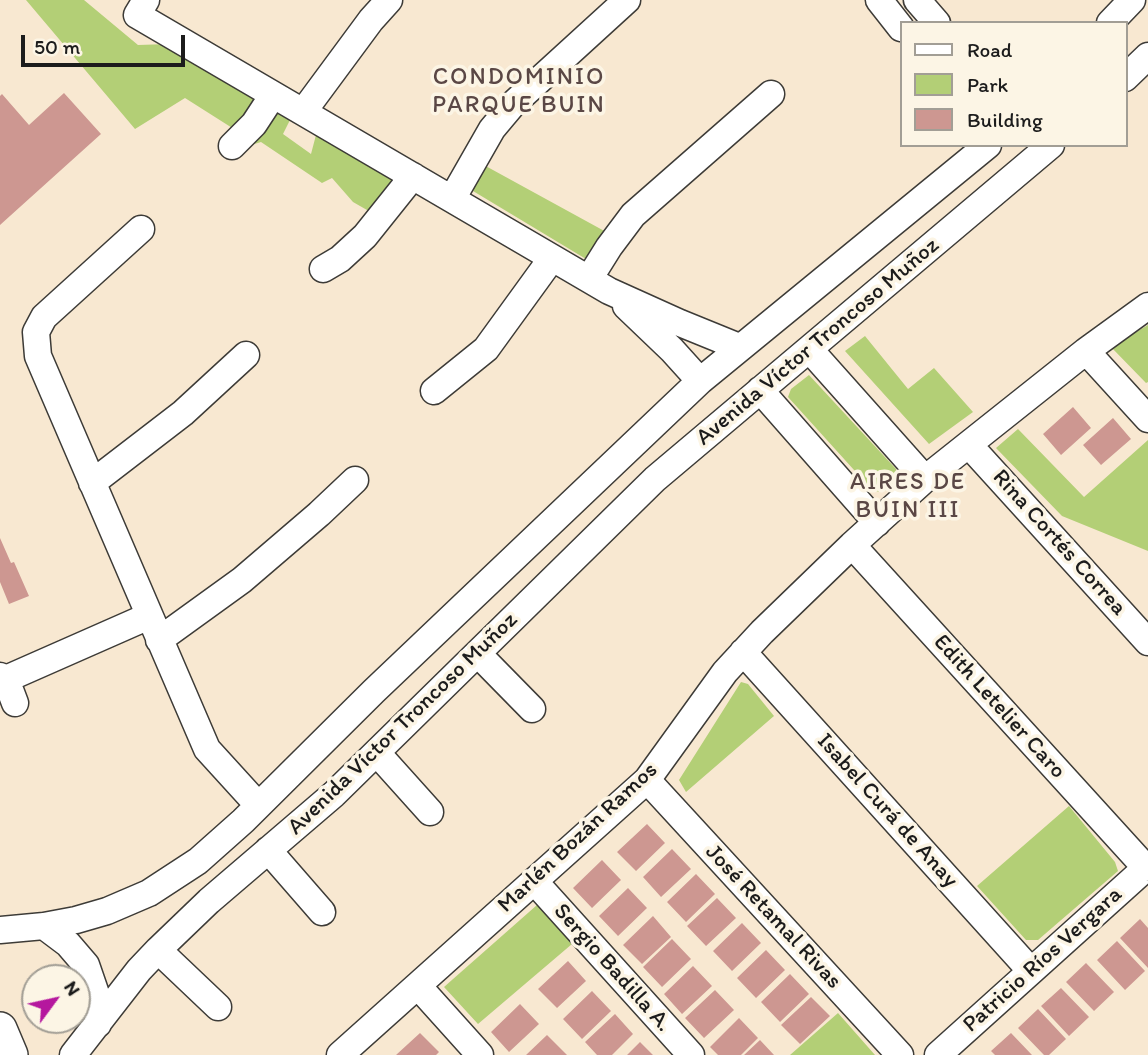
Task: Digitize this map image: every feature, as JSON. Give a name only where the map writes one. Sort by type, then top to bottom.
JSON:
[{"type":"main road","points":[[0,1031],[11,1055]]},
{"type":"street","points":[[146,0],[136,15],[599,285],[739,347]]},
{"type":"street","points":[[303,112],[389,0]]},
{"type":"street","points":[[452,199],[492,129],[513,104],[627,0]]},
{"type":"street","points":[[879,0],[900,27]]},
{"type":"street","points":[[918,0],[935,21]]},
{"type":"street","points":[[1112,21],[1132,0]]},
{"type":"street","points":[[1127,76],[1148,56]]},
{"type":"street","points":[[599,285],[609,247],[633,215],[771,94]]},
{"type":"street","points":[[232,146],[254,124],[273,95]]},
{"type":"street","name":"Avenida Víctor Troncoso Muñoz","points":[[0,930],[76,920],[128,902],[169,881],[218,844],[700,381],[986,147]]},
{"type":"street","points":[[997,147],[1017,174]]},
{"type":"street","name":"Avenida Víctor Troncoso Muñoz","points":[[72,1055],[158,950],[334,794],[664,471],[1017,174],[1045,147]]},
{"type":"street","points":[[323,269],[340,259],[365,236],[413,176]]},
{"type":"street","points":[[141,229],[49,312],[36,332],[38,356],[207,749],[258,805]]},
{"type":"street","points":[[434,391],[486,349],[552,258]]},
{"type":"street","points":[[599,285],[649,327],[700,381]]},
{"type":"street","name":"Marlén Bozán Ramos","points":[[341,1055],[647,780],[709,693],[743,652],[852,545],[925,479],[1086,351],[1148,306]]},
{"type":"street","points":[[810,350],[925,479]]},
{"type":"street","points":[[1086,351],[1148,419]]},
{"type":"street","points":[[92,483],[183,413],[246,355]]},
{"type":"street","points":[[761,390],[877,523]]},
{"type":"street","name":"Rina Cortés Correa","points":[[969,445],[1148,642]]},
{"type":"street","points":[[7,686],[154,628],[252,572],[355,480]]},
{"type":"street","points":[[562,512],[590,543]]},
{"type":"street","name":"Edith Letelier Caro","points":[[852,545],[1147,867]]},
{"type":"street","name":"Isabel Curá de Anay","points":[[743,652],[1031,971]]},
{"type":"street","points":[[478,654],[532,709]]},
{"type":"street","points":[[377,753],[430,812]]},
{"type":"street","name":"José Retamal Rivas","points":[[647,780],[900,1055]]},
{"type":"street","points":[[218,844],[242,873]]},
{"type":"street","points":[[268,850],[322,912]]},
{"type":"street","name":"Patricio Ríos Vergara","points":[[938,1055],[1147,867]]},
{"type":"street","name":"Sergio Badilla A.","points":[[534,881],[691,1055]]},
{"type":"street","points":[[44,926],[68,944],[86,965],[96,994],[98,1024]]},
{"type":"street","points":[[158,950],[218,1007]]},
{"type":"street","points":[[418,986],[480,1055]]},
{"type":"green space","points":[[26,0],[84,0],[138,45],[169,44],[257,99],[237,131],[185,98],[135,129]]},
{"type":"green space","points":[[267,110],[291,118],[283,134],[311,154],[316,135],[399,179],[374,214],[353,202],[332,178],[322,183],[261,142],[248,146]]},
{"type":"green space","points":[[482,164],[608,233],[586,259],[473,191]]},
{"type":"green space","points":[[1148,325],[1148,382],[1146,383],[1111,347]]},
{"type":"green space","points":[[865,336],[908,389],[934,368],[973,412],[929,444],[845,351]]},
{"type":"green space","points":[[809,375],[896,469],[898,481],[883,492],[873,491],[788,397],[791,389]]},
{"type":"green space","points":[[1018,429],[1084,497],[1148,440],[1148,551],[1062,516],[996,448]]},
{"type":"green space","points":[[741,682],[748,684],[774,716],[686,792],[679,780]]},
{"type":"green space","points":[[1069,806],[1115,862],[1118,871],[1038,940],[1026,940],[977,886]]},
{"type":"green space","points":[[537,905],[572,944],[478,1024],[444,987]]},
{"type":"green space","points":[[838,1013],[875,1055],[790,1055]]},
{"type":"building","points":[[64,93],[101,134],[0,225],[0,96],[2,94],[29,125]]},
{"type":"building","points":[[1073,407],[1091,428],[1061,455],[1043,434]]},
{"type":"building","points":[[1113,418],[1131,439],[1101,465],[1083,445]]},
{"type":"building","points":[[0,538],[29,596],[9,604],[0,582]]},
{"type":"building","points":[[647,824],[665,843],[636,871],[617,852]]},
{"type":"building","points":[[672,849],[691,869],[661,897],[643,877]]},
{"type":"building","points":[[602,860],[621,880],[592,908],[573,888]]},
{"type":"building","points":[[696,874],[715,894],[686,922],[667,902]]},
{"type":"building","points":[[628,888],[647,908],[618,936],[599,916]]},
{"type":"building","points":[[717,898],[736,918],[706,946],[687,926]]},
{"type":"building","points":[[653,916],[671,937],[642,964],[623,945]]},
{"type":"building","points":[[1140,919],[1148,928],[1148,968],[1120,938]]},
{"type":"building","points":[[742,923],[761,943],[732,971],[713,951]]},
{"type":"building","points":[[672,939],[691,959],[662,987],[643,967]]},
{"type":"building","points":[[1117,941],[1145,971],[1125,990],[1097,960]]},
{"type":"building","points":[[766,950],[785,970],[756,998],[737,978]]},
{"type":"building","points":[[568,961],[586,981],[557,1008],[538,989]]},
{"type":"building","points":[[1086,963],[1114,992],[1094,1011],[1066,982]]},
{"type":"building","points":[[693,966],[712,986],[682,1014],[664,994]]},
{"type":"building","points":[[790,974],[809,994],[780,1022],[761,1002]]},
{"type":"building","points":[[1061,988],[1089,1017],[1069,1036],[1041,1006]]},
{"type":"building","points":[[715,990],[734,1010],[704,1038],[685,1018]]},
{"type":"building","points":[[592,991],[611,1011],[582,1039],[563,1019]]},
{"type":"building","points":[[811,997],[830,1016],[800,1044],[781,1025]]},
{"type":"building","points":[[520,1004],[539,1024],[509,1052],[491,1032]]},
{"type":"building","points":[[1038,1009],[1066,1039],[1049,1055],[1044,1055],[1018,1028]]},
{"type":"building","points":[[615,1014],[633,1034],[612,1055],[597,1055],[585,1042]]},
{"type":"building","points":[[739,1018],[758,1038],[741,1055],[718,1055],[710,1047]]},
{"type":"building","points":[[420,1033],[439,1052],[436,1055],[396,1055]]},
{"type":"building","points":[[1011,1033],[1032,1055],[995,1055],[991,1051]]},
{"type":"building","points":[[547,1035],[567,1055],[526,1055]]},
{"type":"building","points":[[760,1040],[774,1055],[744,1055]]},
{"type":"building","points":[[640,1042],[653,1055],[627,1055]]},
{"type":"district","name":"CONDOMINIO PARQUE BUIN","points":[[519,92]]},
{"type":"district","name":"AIRES DE BUIN III","points":[[908,497]]}]
